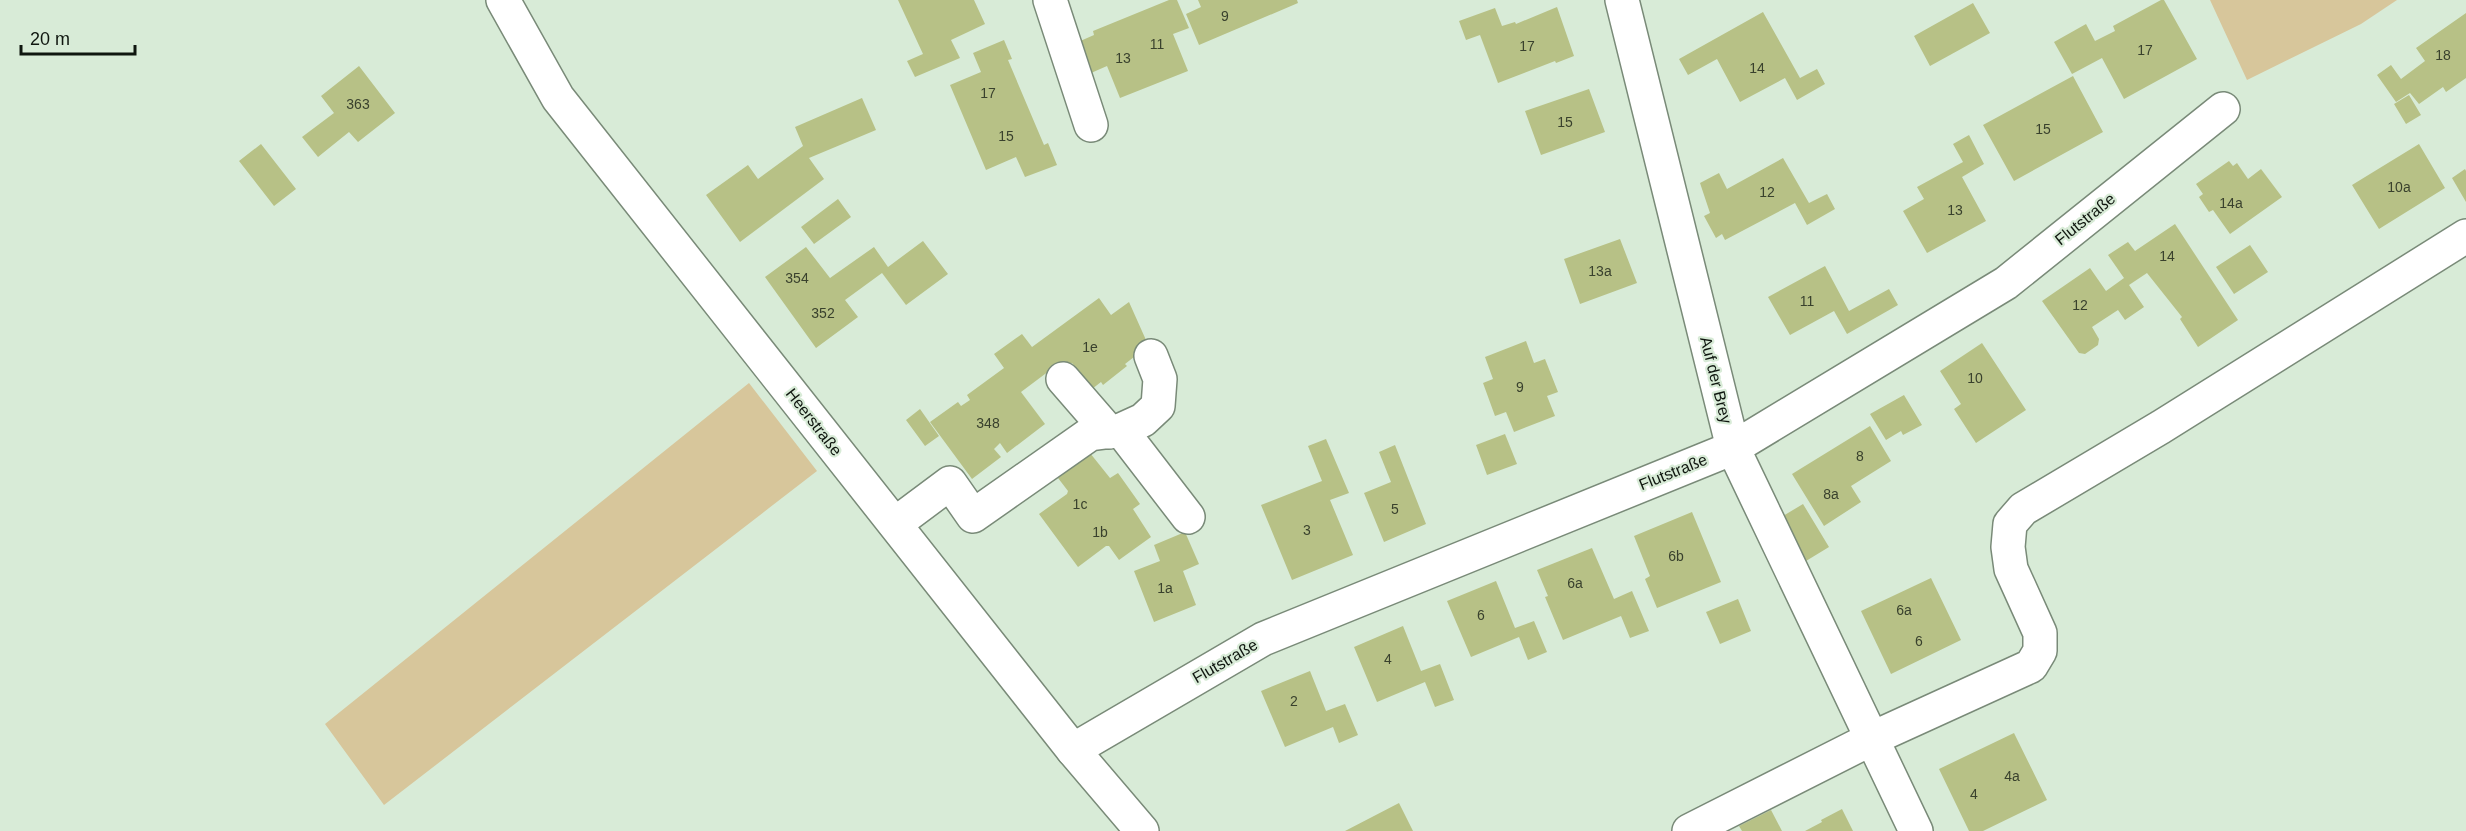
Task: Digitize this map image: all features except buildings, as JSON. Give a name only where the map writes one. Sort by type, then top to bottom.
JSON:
[{"type":"street","name":"Heerstraße","points":[[503,0],[558,98],[1073,750],[1142,831]]},
{"type":"street","points":[[1050,0],[1091,125]]},
{"type":"street","name":"Auf der Brey","points":[[1622,0],[1733,448],[1916,831]]},
{"type":"street","name":"Flutstraße","points":[[1073,750],[1263,639],[1733,448],[2006,283],[2223,109]]},
{"type":"street","points":[[1689,831],[1873,738],[2031,666],[2040,651],[2040,633],[2011,568],[2008,547],[2010,524],[2023,508],[2162,428],[2466,236]]},
{"type":"street","points":[[895,524],[950,483],[973,516],[1090,434],[1115,431],[1143,420],[1158,405],[1160,379],[1151,356]]},
{"type":"street","points":[[1063,379],[1115,431],[1188,517]]},
{"type":"shaded area","points":[[2210,0],[2397,0],[2361,24],[2247,80]]},
{"type":"shaded area","points":[[749,383],[817,471],[384,805],[325,724]]}]
